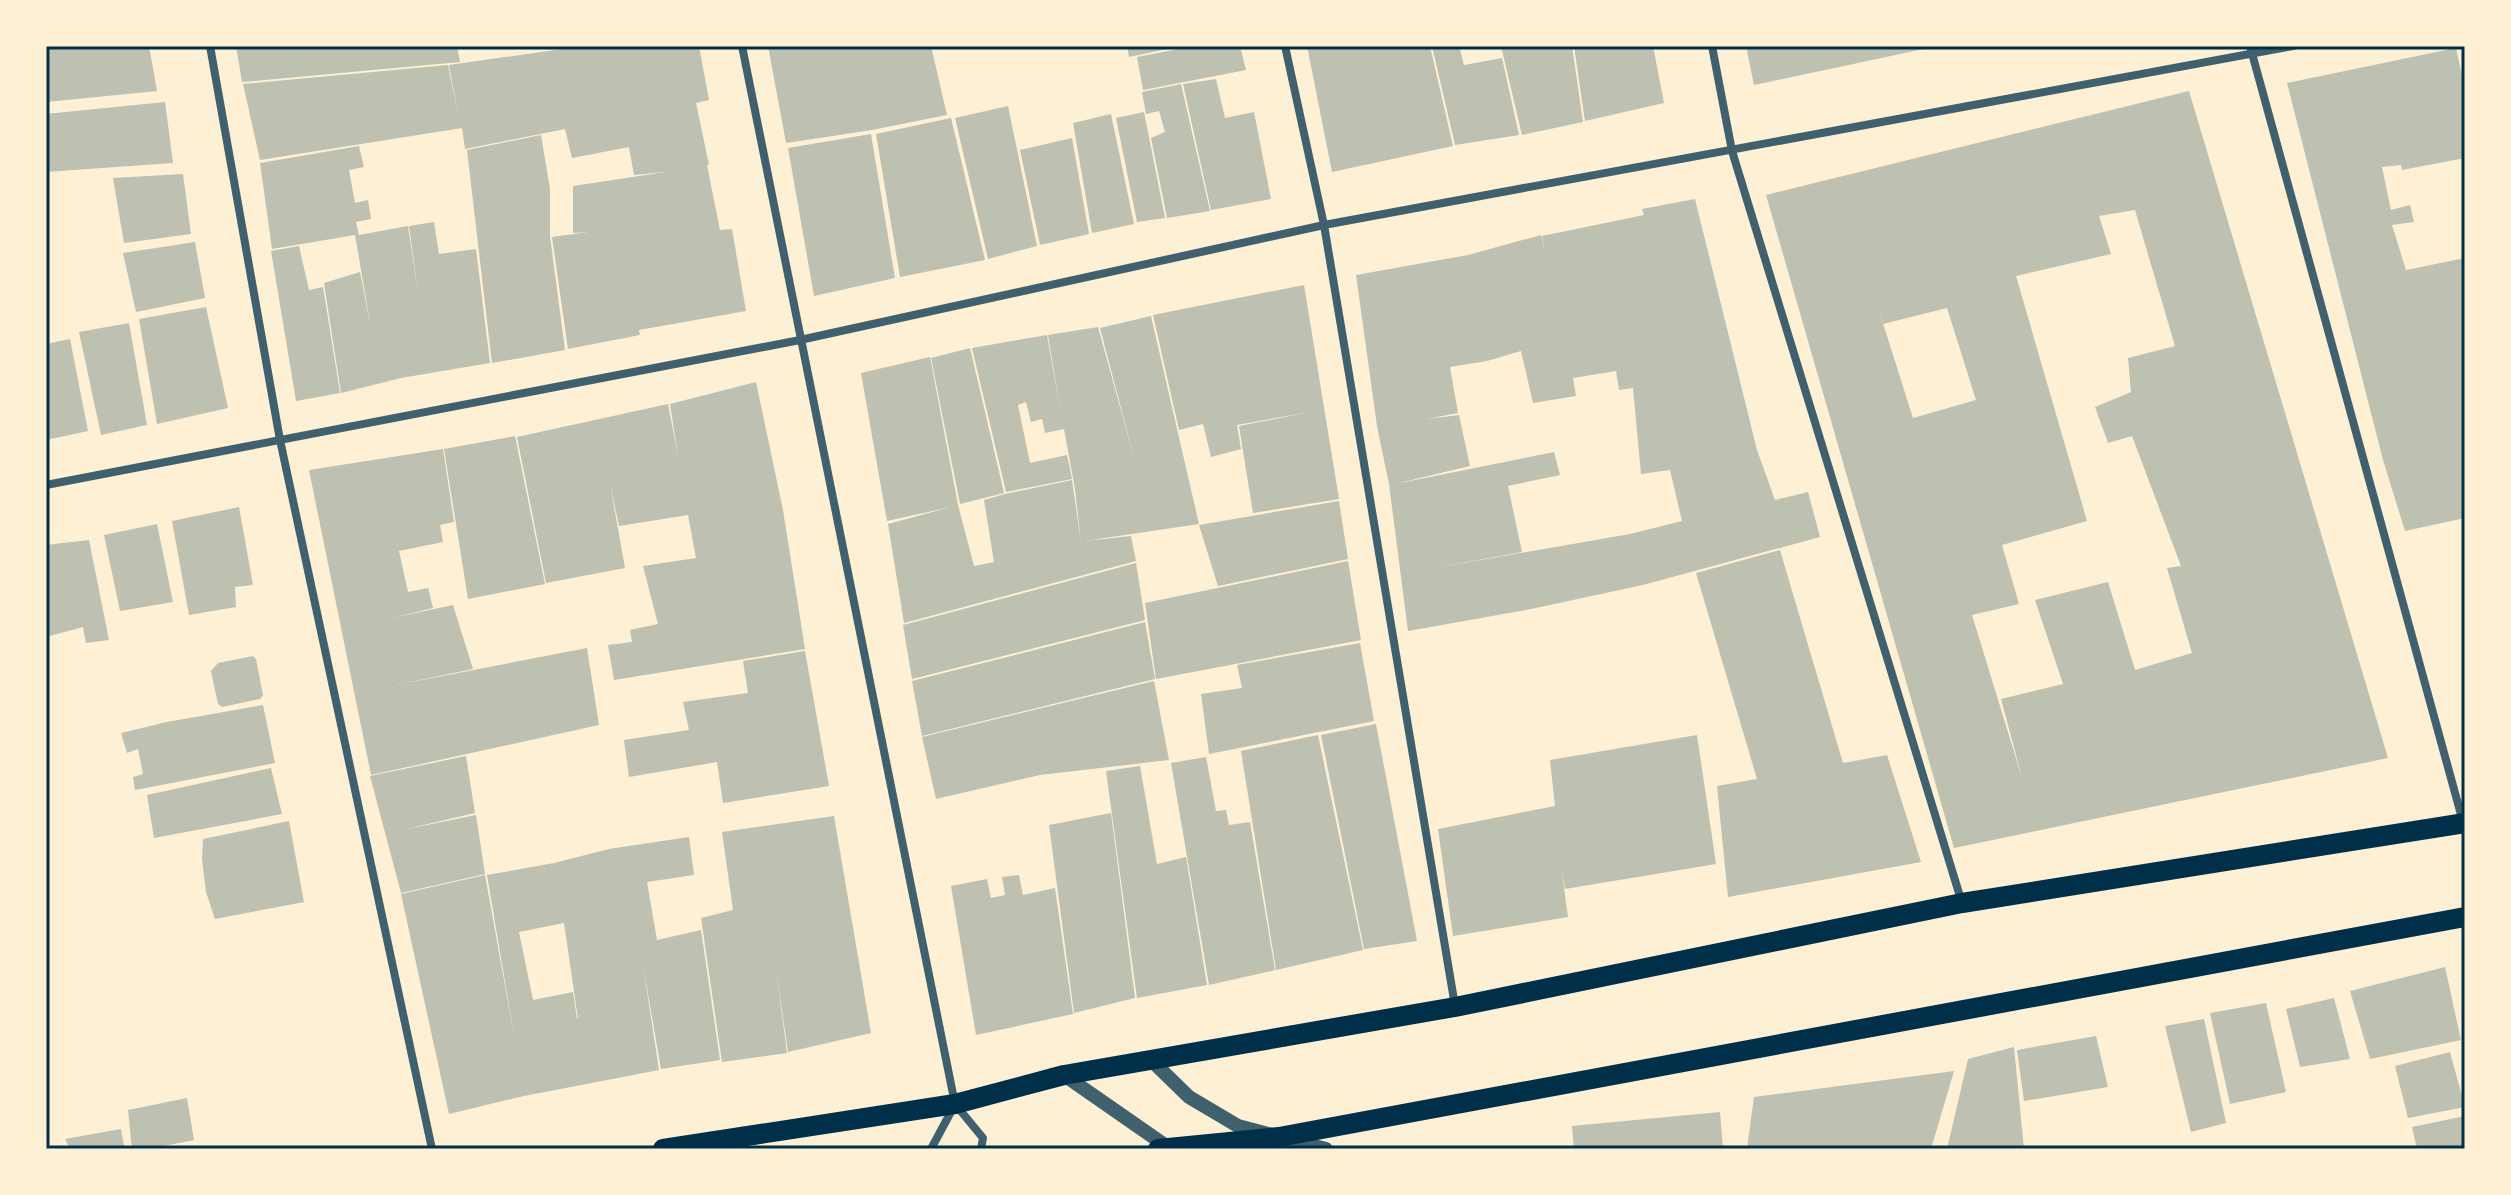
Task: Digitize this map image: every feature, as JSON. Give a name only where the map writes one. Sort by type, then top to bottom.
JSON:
[{"type":"main road","points":[[663,1149],[955,1104],[1064,1075],[1455,1007],[1962,903],[2464,823]]},
{"type":"main road","points":[[1165,1148],[1279,1137],[2465,917]]},
{"type":"street","points":[[210,46],[280,440],[432,1149]]},
{"type":"street","points":[[742,46],[955,1104],[983,1138],[981,1149]]},
{"type":"street","points":[[1285,46],[1324,225],[1455,1007]]},
{"type":"street","points":[[1712,46],[1732,151],[1962,903]]},
{"type":"street","points":[[46,485],[800,340],[1324,225],[1732,151],[2251,50],[2293,46]]},
{"type":"street","points":[[2251,50],[2464,823]]},
{"type":"street","points":[[1152,1061],[1189,1097],[1238,1126],[1326,1149]]},
{"type":"street","points":[[1064,1075],[1165,1148]]},
{"type":"street","points":[[931,1149],[955,1104]]},
{"type":"building","points":[[46,46],[149,46],[157,91],[46,102]]},
{"type":"building","points":[[236,46],[457,46],[460,62],[242,82]]},
{"type":"building","points":[[583,46],[699,46],[709,100],[696,103],[720,230],[732,229],[746,311],[639,330],[640,335],[568,349],[552,237],[588,232],[573,233],[573,186],[666,172],[634,175],[629,147],[572,158],[565,129],[465,149],[462,128],[260,160],[243,84],[448,65],[458,114],[449,65]]},
{"type":"building","points":[[768,46],[931,46],[947,115],[786,143]]},
{"type":"building","points":[[1127,46],[1177,46],[1177,47],[1129,57]]},
{"type":"building","points":[[1195,46],[1240,46],[1246,70],[1143,90],[1137,57]]},
{"type":"building","points":[[1307,46],[1430,46],[1453,146],[1332,172]]},
{"type":"building","points":[[1432,46],[1459,46],[1464,65],[1502,58],[1519,135],[1455,145]]},
{"type":"building","points":[[1501,46],[1572,46],[1583,122],[1522,135]]},
{"type":"building","points":[[1574,46],[1653,46],[1664,103],[1585,121]]},
{"type":"building","points":[[1746,46],[1933,46],[1933,47],[1754,85]]},
{"type":"building","points":[[2456,48],[2465,90],[2465,158],[2402,170],[2401,165],[2382,167],[2391,210],[2410,205],[2414,222],[2392,225],[2406,270],[2465,258],[2465,518],[2405,531],[2383,460],[2287,83]]},
{"type":"building","points":[[1216,79],[1225,118],[1254,112],[1271,199],[1211,210],[1183,84]]},
{"type":"building","points":[[1181,84],[1210,211],[1167,218],[1151,138],[1165,132],[1159,111],[1146,114],[1142,92]]},
{"type":"building","points":[[2189,91],[2388,758],[1954,848],[1766,195]],"holes":[[[2135,210],[2175,346],[2128,358],[2131,392],[2095,407],[2108,443],[2132,436],[2181,566],[2167,568],[2192,653],[2135,670],[2108,582],[2035,600],[2063,684],[2001,699],[2023,781],[1972,615],[2019,604],[2002,545],[2087,521],[2016,276],[2111,254],[2099,216]],[[1947,308],[1976,400],[1913,418],[1883,324]]]},
{"type":"building","points":[[165,102],[173,163],[46,172],[46,114]]},
{"type":"building","points":[[1008,106],[1037,246],[988,259],[955,118]]},
{"type":"building","points":[[1144,112],[1165,218],[1137,222],[1116,118]]},
{"type":"building","points":[[1111,114],[1134,224],[1092,233],[1073,123]]},
{"type":"building","points":[[951,118],[985,260],[900,277],[876,134]]},
{"type":"building","points":[[871,134],[895,278],[814,296],[788,148]]},
{"type":"building","points":[[541,135],[550,189],[550,236],[565,350],[492,363],[467,150]]},
{"type":"building","points":[[1072,138],[1089,234],[1040,245],[1020,150]]},
{"type":"building","points":[[359,146],[364,167],[349,170],[355,203],[368,200],[371,219],[356,222],[359,235],[408,226],[419,299],[409,226],[434,222],[439,254],[476,249],[490,363],[401,378],[341,393],[324,283],[360,272],[371,328],[355,235],[272,249],[260,163]]},
{"type":"building","points":[[183,174],[191,234],[124,243],[113,178]]},
{"type":"building","points":[[1695,199],[1757,450],[1775,500],[1808,492],[1820,537],[1643,585],[1408,631],[1389,484],[1377,426],[1356,275],[1468,255],[1541,235],[1545,253],[1542,236],[1644,215],[1642,209]],"holes":[[[1521,351],[1533,403],[1576,396],[1573,378],[1616,371],[1619,390],[1633,388],[1641,474],[1670,470],[1682,521],[1630,534],[1429,569],[1522,552],[1508,486],[1560,475],[1554,452],[1395,484],[1470,466],[1459,415],[1427,419],[1458,413],[1450,367]]]},
{"type":"building","points":[[195,242],[205,298],[136,312],[123,253]]},
{"type":"building","points":[[299,246],[309,290],[323,287],[340,393],[296,401],[271,251]]},
{"type":"building","points":[[1304,285],[1339,499],[1253,513],[1239,426],[1310,412],[1237,425],[1241,449],[1211,457],[1203,424],[1179,430],[1153,315]]},
{"type":"building","points":[[206,307],[228,408],[157,424],[139,319]]},
{"type":"building","points":[[1151,316],[1199,524],[1084,541],[1131,536],[1136,561],[904,623],[888,524],[951,507],[887,521],[861,373],[930,357],[958,505],[974,566],[994,562],[984,500],[1005,494],[1072,480],[1081,542],[1075,489],[1064,429],[1045,433],[1042,419],[1031,422],[1026,402],[1018,405],[1030,463],[1067,455],[1072,479],[1006,492],[972,348],[1047,335],[1061,414],[1048,335],[1098,327],[1136,465],[1100,328]]},
{"type":"building","points":[[129,323],[147,425],[101,435],[79,332]]},
{"type":"building","points":[[70,339],[88,431],[46,440],[46,344]]},
{"type":"building","points":[[970,348],[1004,493],[960,504],[931,358]]},
{"type":"building","points":[[756,382],[783,510],[805,649],[614,680],[608,645],[632,642],[630,630],[658,624],[643,566],[696,558],[688,515],[619,526],[610,484],[625,568],[546,583],[517,437],[668,404],[678,456],[670,404]]},
{"type":"building","points":[[515,436],[545,584],[468,599],[444,449]]},
{"type":"building","points":[[443,449],[454,522],[440,525],[443,542],[399,551],[408,592],[428,588],[433,608],[392,618],[453,605],[473,669],[396,685],[587,648],[599,725],[371,775],[309,470]]},
{"type":"building","points":[[1339,501],[1348,559],[1218,586],[1199,525]]},
{"type":"building","points":[[239,507],[253,585],[235,587],[236,607],[189,615],[172,521]]},
{"type":"building","points":[[157,524],[173,602],[120,611],[104,535]]},
{"type":"building","points":[[89,540],[109,640],[86,643],[83,627],[46,637],[46,545]]},
{"type":"building","points":[[1780,550],[1843,763],[1887,755],[1921,862],[1728,897],[1717,786],[1757,779],[1696,573]]},
{"type":"building","points":[[1348,561],[1361,640],[1156,679],[1145,603]]},
{"type":"building","points":[[1136,563],[1145,620],[912,679],[903,625]]},
{"type":"building","points":[[1145,622],[1155,679],[922,736],[912,681]]},
{"type":"building","points":[[1360,643],[1374,721],[1209,754],[1201,694],[1242,688],[1237,665]]},
{"type":"building","points":[[805,651],[829,786],[723,803],[717,762],[629,777],[624,740],[689,730],[683,702],[748,693],[743,661]]},
{"type":"building","points":[[253,656],[263,695],[260,699],[222,707],[218,704],[211,671],[218,663]]},
{"type":"building","points":[[1154,681],[1169,760],[1040,775],[936,799],[922,737]]},
{"type":"building","points":[[263,705],[275,763],[135,790],[133,777],[143,774],[138,749],[127,753],[121,733]]},
{"type":"building","points":[[1376,724],[1417,941],[1364,949],[1321,735]]},
{"type":"building","points":[[1318,735],[1363,950],[1276,970],[1241,751]]},
{"type":"building","points":[[1697,735],[1716,864],[1565,889],[1562,873],[1568,917],[1453,936],[1438,829],[1555,806],[1550,760]]},
{"type":"building","points":[[466,756],[475,813],[402,830],[476,815],[485,874],[401,893],[370,776]]},
{"type":"building","points":[[1206,757],[1216,811],[1226,810],[1229,825],[1250,822],[1275,970],[1209,985],[1171,763]]},
{"type":"building","points":[[1140,766],[1157,864],[1186,857],[1207,985],[1137,998],[1106,771]]},
{"type":"building","points":[[271,768],[282,814],[154,838],[147,795]]},
{"type":"building","points":[[1111,813],[1135,998],[1074,1013],[1049,825]]},
{"type":"building","points":[[834,816],[871,1033],[788,1052],[776,969],[787,1053],[722,1062],[701,918],[733,910],[722,832]]},
{"type":"building","points":[[289,821],[304,902],[215,919],[206,892],[203,839]]},
{"type":"building","points":[[689,837],[694,875],[647,882],[657,940],[701,930],[720,1060],[661,1069],[643,965],[659,1070],[449,1114],[401,894],[485,875],[515,1041],[487,875],[609,849]],"holes":[[[564,923],[578,1019],[573,992],[533,1000],[519,932]]]},
{"type":"building","points":[[1019,875],[1023,895],[1055,888],[1073,1014],[976,1035],[951,886],[987,879],[991,898],[1005,895],[1002,877]]},
{"type":"building","points":[[2445,967],[2461,1040],[2370,1059],[2350,991]]},
{"type":"building","points":[[2334,998],[2350,1059],[2300,1067],[2286,1009]]},
{"type":"building","points":[[2266,1003],[2286,1092],[2230,1104],[2210,1013]]},
{"type":"building","points":[[2204,1019],[2226,1123],[2191,1132],[2165,1026]]},
{"type":"building","points":[[2096,1036],[2108,1087],[2024,1101],[2017,1050]]},
{"type":"building","points":[[2014,1047],[2024,1149],[1947,1149],[1968,1059]]},
{"type":"building","points":[[2450,1052],[2465,1107],[2408,1118],[2395,1066]]},
{"type":"building","points":[[1954,1071],[1931,1149],[1747,1149],[1754,1097]]},
{"type":"building","points":[[187,1098],[194,1140],[149,1149],[132,1149],[128,1110]]},
{"type":"building","points":[[1720,1112],[1723,1149],[1574,1149],[1572,1126]]},
{"type":"building","points":[[2465,1116],[2465,1149],[2417,1149],[2412,1127]]},
{"type":"building","points":[[121,1129],[124,1146],[70,1149],[65,1139]]}]
